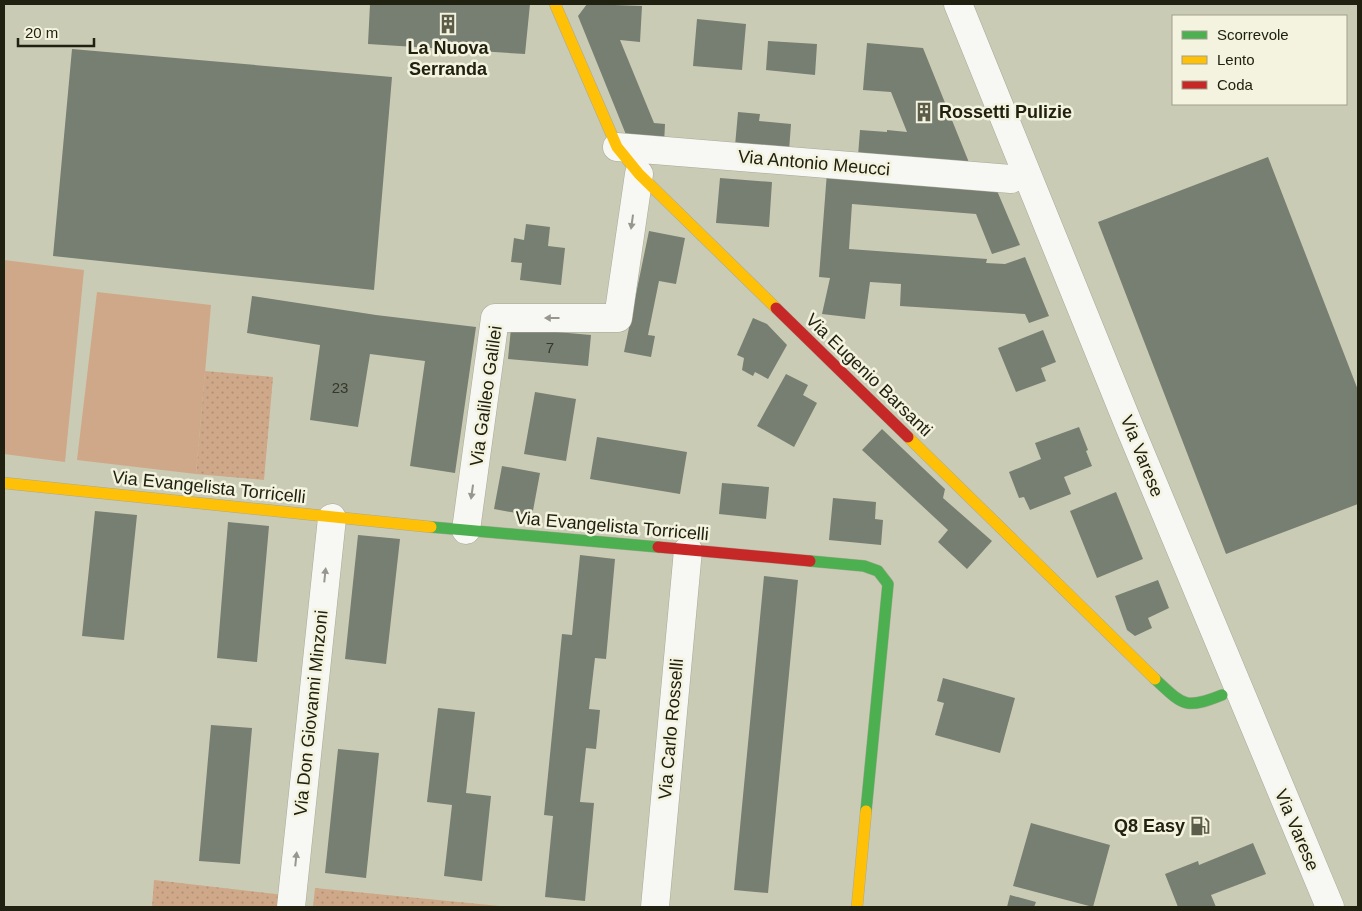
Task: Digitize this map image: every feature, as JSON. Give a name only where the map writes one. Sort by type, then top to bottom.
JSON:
[{"type":"street","name":"Via Eugenio Barsanti","points":[[555,4],[617,147],[639,174],[1174,698],[1182,704],[1189,706],[1222,695]]},
{"type":"street","name":"Via Varese","points":[[939,4],[1310,907]]},
{"type":"street","name":"Via Varese","points":[[958,4],[1134,438],[1330,907]]},
{"type":"street","name":"Via Antonio Meucci","points":[[617,147],[1011,179]]},
{"type":"street","name":"Via Galileo Galilei","points":[[466,530],[495,318],[618,318],[639,174]]},
{"type":"street","name":"Via Evangelista Torricelli","points":[[4,483],[332,518],[864,566],[878,571],[888,584],[857,907]]},
{"type":"street","name":"Via Don Giovanni Minzoni","points":[[291,907],[332,518]]},
{"type":"street","name":"Via Carlo Rosselli","points":[[655,907],[688,550]]},
{"type":"shaded area","points":[[4,260],[84,270],[65,462],[4,454]]},
{"type":"shaded area","points":[[97,292],[211,305],[196,474],[77,460]]},
{"type":"shaded area","points":[[205,371],[273,377],[264,480],[196,474]]},
{"type":"shaded area","points":[[154,880],[292,896],[291,907],[152,907]]},
{"type":"shaded area","points":[[315,888],[511,907],[313,907]]},
{"type":"building","name":"La Nuova Serranda","points":[[370,4],[530,4],[525,54],[368,44]]},
{"type":"building","points":[[587,4],[642,6],[640,42],[620,40],[654,123],[665,124],[664,144],[629,142],[578,16]]},
{"type":"building","points":[[697,19],[746,24],[742,70],[693,66]]},
{"type":"building","points":[[768,41],[817,44],[815,75],[766,70]]},
{"type":"building","name":"Rossetti Pulizie","points":[[867,43],[923,48],[970,165],[858,156],[860,130],[907,132],[891,92],[863,90]]},
{"type":"building","points":[[72,49],[392,77],[374,290],[53,256]]},
{"type":"building","points":[[738,112],[760,114],[759,121],[791,124],[789,151],[735,146]]},
{"type":"building","points":[[1268,157],[1358,390],[1358,504],[1226,554],[1098,222]]},
{"type":"building","points":[[827,172],[995,186],[1020,245],[992,254],[976,214],[852,204],[849,249],[987,259],[986,263],[1005,264],[1025,257],[1049,316],[1029,323],[1025,314],[900,306],[901,284],[870,282],[865,319],[822,314],[830,278],[819,277]]},
{"type":"building","points":[[720,178],[772,182],[769,227],[716,223]]},
{"type":"building","points":[[526,224],[550,227],[548,246],[565,248],[561,285],[520,280],[522,263],[511,262],[514,238],[524,240]]},
{"type":"building","points":[[649,231],[685,238],[676,284],[659,281],[648,335],[655,336],[651,357],[624,352]]},
{"type":"building","points":[[252,296],[376,315],[476,327],[455,473],[410,466],[425,361],[370,354],[358,427],[310,420],[320,345],[247,333]]},
{"type":"building","points":[[753,318],[767,324],[787,345],[768,379],[755,372],[753,376],[742,370],[744,358],[737,355]]},
{"type":"building","points":[[511,328],[591,335],[588,366],[508,359]]},
{"type":"building","points":[[1043,330],[1056,362],[1041,368],[1046,381],[1016,392],[998,348]]},
{"type":"building","points":[[786,374],[808,385],[803,395],[817,403],[794,447],[757,426]]},
{"type":"building","points":[[535,392],[576,399],[566,461],[524,454]]},
{"type":"building","points":[[1079,427],[1092,466],[1064,477],[1071,494],[1030,510],[1024,497],[1019,498],[1009,472],[1041,459],[1035,443]]},
{"type":"building","points":[[882,429],[945,489],[943,498],[992,541],[967,569],[938,542],[948,530],[862,450]]},
{"type":"building","points":[[597,437],[687,452],[680,494],[590,479]]},
{"type":"building","points":[[502,466],[540,473],[532,516],[494,509]]},
{"type":"building","points":[[722,483],[769,487],[766,519],[719,514]]},
{"type":"building","points":[[1116,492],[1143,559],[1097,578],[1070,511]]},
{"type":"building","points":[[833,498],[876,502],[875,519],[883,520],[881,545],[829,540]]},
{"type":"building","points":[[95,511],[137,515],[124,640],[82,636]]},
{"type":"building","points":[[228,522],[269,526],[257,662],[217,658]]},
{"type":"building","points":[[358,535],[400,539],[386,664],[345,659]]},
{"type":"building","points":[[580,555],[615,559],[606,659],[595,658],[589,709],[600,710],[596,749],[586,748],[580,802],[594,803],[585,901],[545,897],[553,816],[544,815],[562,634],[572,635]]},
{"type":"building","points":[[764,576],[798,580],[768,893],[734,890]]},
{"type":"building","points":[[1158,580],[1169,608],[1148,618],[1152,628],[1135,636],[1127,630],[1115,596]]},
{"type":"building","points":[[943,678],[1015,698],[1000,753],[935,735],[944,703],[937,701]]},
{"type":"building","points":[[438,708],[475,712],[466,793],[491,796],[482,881],[444,876],[452,805],[427,802]]},
{"type":"building","points":[[211,725],[252,728],[240,864],[199,861]]},
{"type":"building","points":[[338,749],[379,753],[366,878],[325,873]]},
{"type":"building","points":[[1031,823],[1110,845],[1093,907],[1013,886]]},
{"type":"building","points":[[1253,843],[1266,874],[1211,895],[1216,907],[1178,907],[1165,874],[1198,861],[1199,865]]},
{"type":"building","points":[[1010,895],[1036,902],[1034,907],[1007,907]]},
{"type":"traffic: fast","points":[[431,527],[658,547]]},
{"type":"traffic: fast","points":[[810,561],[864,566],[878,571],[888,584],[866,811]]},
{"type":"traffic: fast","points":[[1155,679],[1172,695],[1185,702],[1200,702],[1222,695]]},
{"type":"traffic: slow","points":[[555,4],[617,147],[639,174],[776,308]]},
{"type":"traffic: slow","points":[[908,437],[1155,679]]},
{"type":"traffic: slow","points":[[4,483],[431,527]]},
{"type":"traffic: slow","points":[[857,907],[866,811]]},
{"type":"traffic: jam","points":[[776,308],[908,437]]},
{"type":"traffic: jam","points":[[658,547],[810,561]]},
{"type":"place","name":"La Nuova Serranda","points":[[448,24]]},
{"type":"place","name":"Rossetti Pulizie","points":[[924,112]]},
{"type":"place","name":"Q8 Easy","points":[[1200,826]]}]
